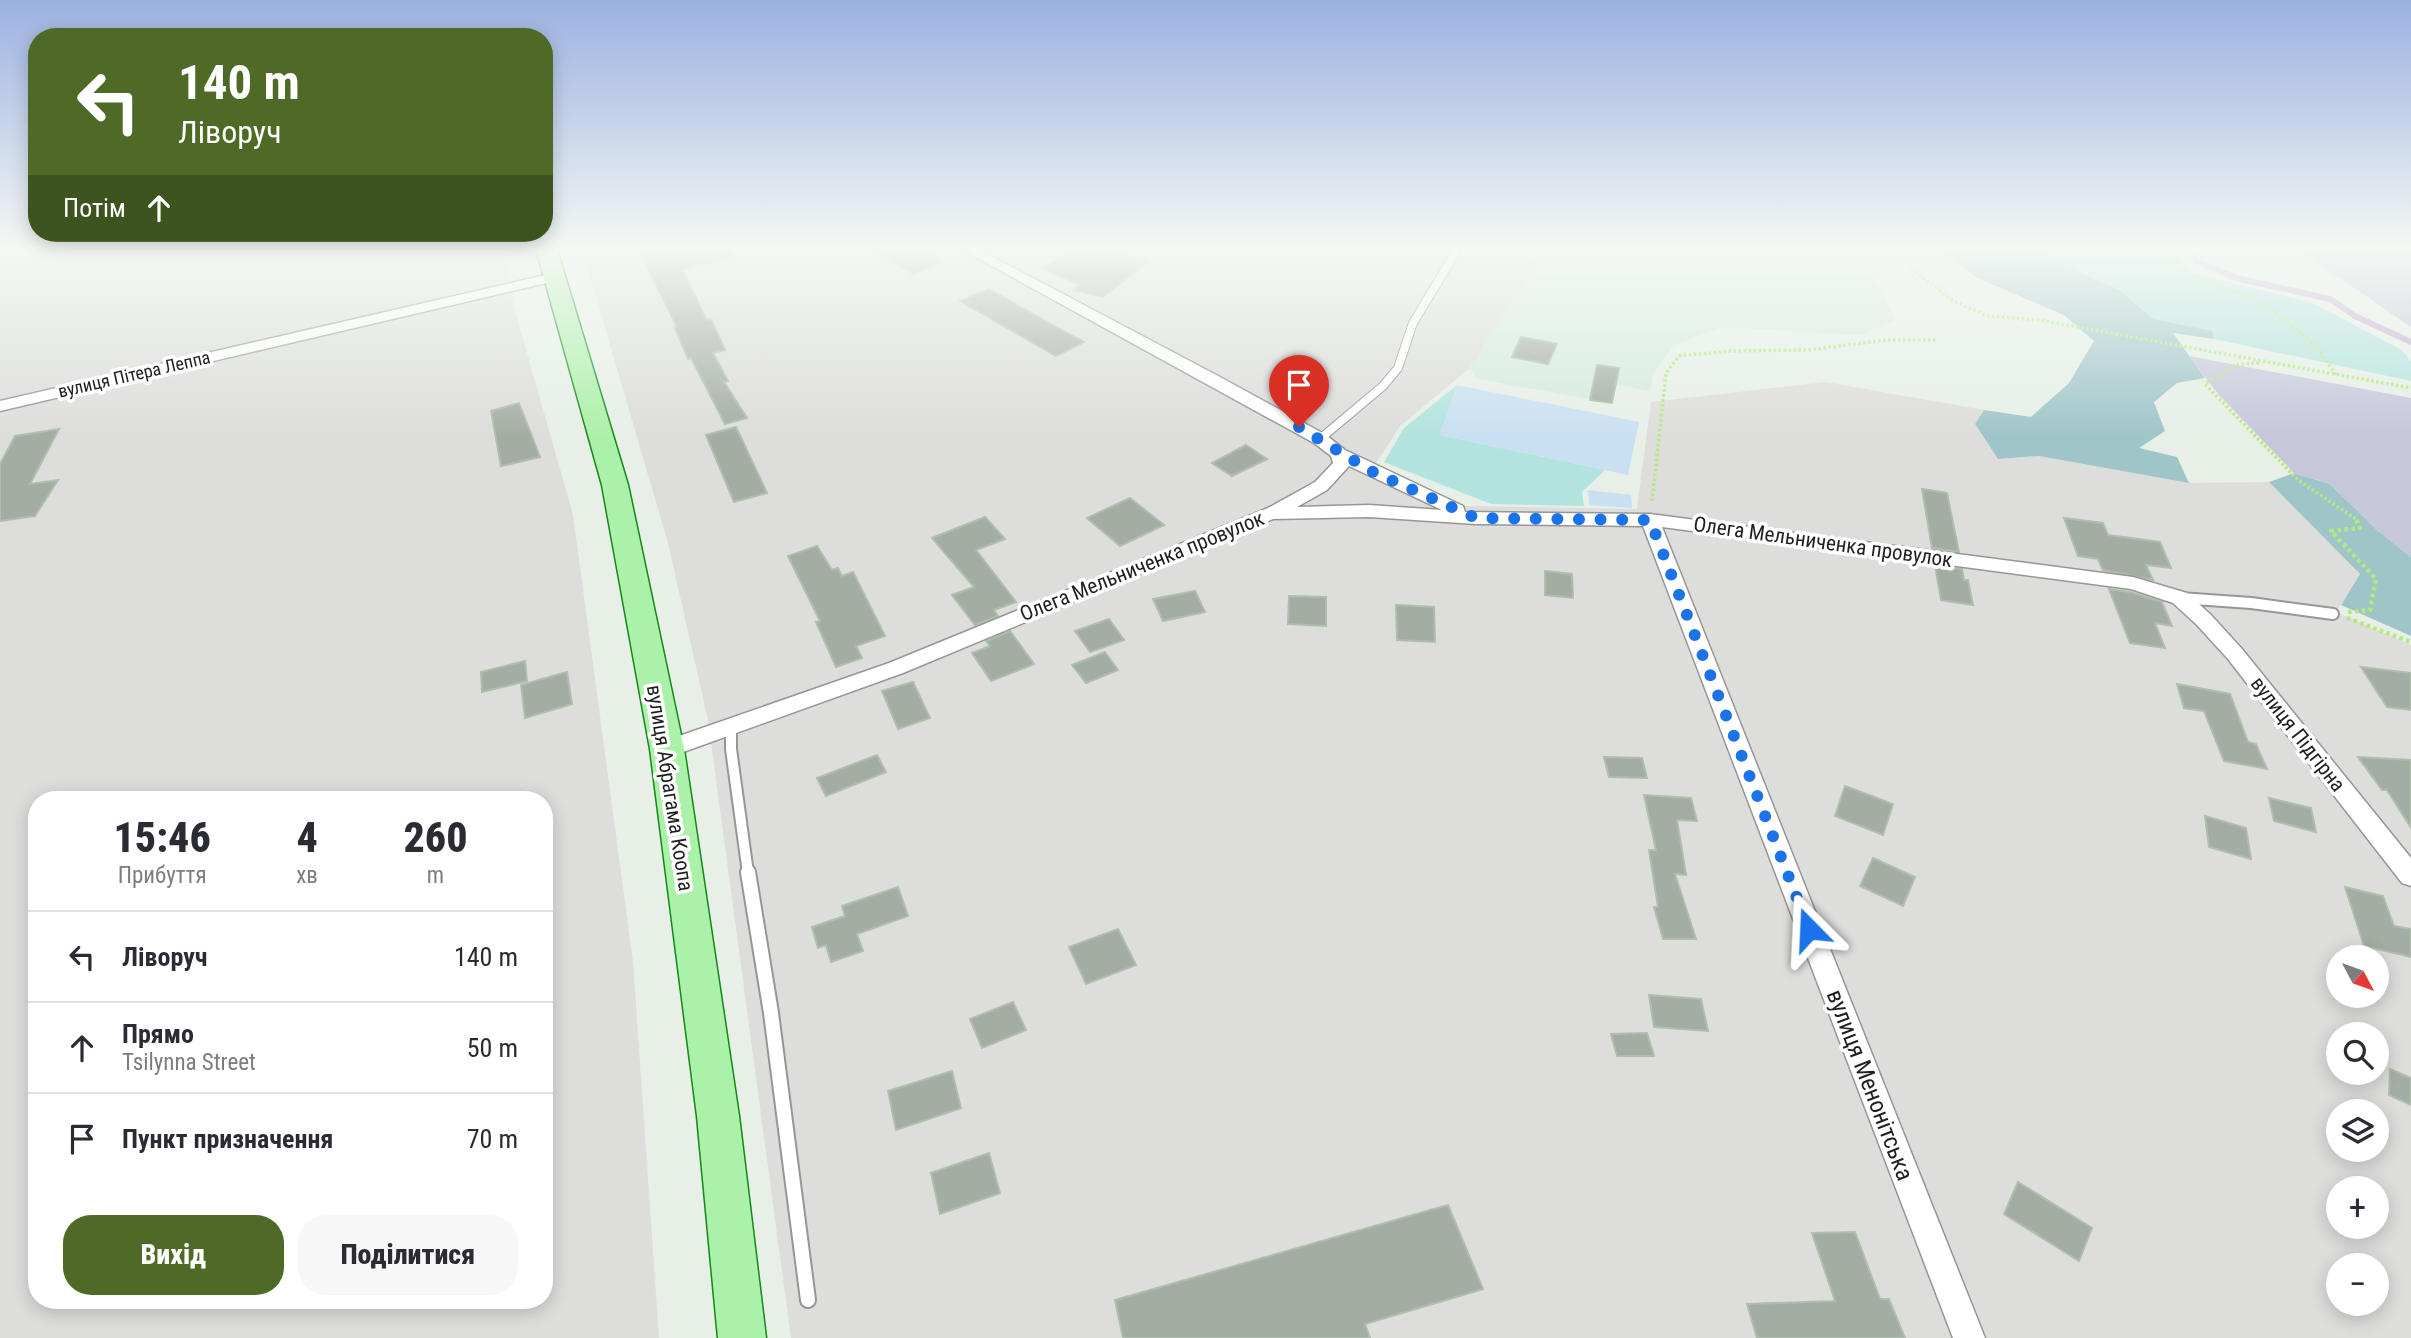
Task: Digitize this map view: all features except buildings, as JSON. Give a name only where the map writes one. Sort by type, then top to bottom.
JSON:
[{"type":"main road","name":"вулиця Абрагама Коопа","points":[[564,311],[615,485],[667,748],[718,1116],[742,1338]]},
{"type":"street","name":"вулиця Пітера Леппа","points":[[0,406],[364,311]]},
{"type":"street","points":[[1084,311],[1320,439],[1339,454],[1371,471],[1476,518]]},
{"type":"street","points":[[1270,513],[1317,490],[1342,463],[1339,454]]},
{"type":"street","name":"Олега Мельниченка провулок","points":[[667,748],[896,668],[1270,513],[1369,511],[1476,518],[1650,520],[2133,583],[2180,598]]},
{"type":"street","name":"вулиця Менонітська","points":[[1650,520],[1969,1338]]},
{"type":"street","name":"вулиця Підгірна","points":[[2180,598],[2235,654],[2411,876]]},
{"type":"lane","points":[[1320,439],[1383,386],[1398,368],[1413,323],[1420,311]]},
{"type":"lane","points":[[2180,598],[2251,603],[2333,614]]},
{"type":"lane","points":[[731,727],[731,748],[744,849],[771,1013],[807,1300]]},
{"type":"path","points":[[1976,311],[1986,316],[2051,322],[2411,388]]},
{"type":"path","points":[[2273,311],[2317,347],[2336,375]]},
{"type":"path","points":[[1650,520],[1666,373],[1679,356],[1731,351],[1807,350],[1887,340],[1937,340]]},
{"type":"path","points":[[2264,362],[2235,365],[2205,384],[2298,480],[2355,517],[2360,528],[2331,531],[2376,579],[2370,610],[2333,614]]},
{"type":"path","points":[[2333,614],[2411,642]]},
{"type":"shaded area","points":[[0,311],[515,311],[573,515],[633,962],[659,1338],[0,1338]]},
{"type":"shaded area","points":[[600,311],[1507,311],[1470,368],[1400,426],[1375,465],[1466,506],[1637,509],[1651,402],[1826,382],[1984,410],[1975,424],[1998,459],[2039,456],[2189,483],[2269,482],[2360,574],[2336,612],[2411,645],[2411,1338],[791,1338],[708,720],[668,543]]},
{"type":"shaded area","points":[[2056,311],[2144,311],[2153,319],[2212,331],[2214,339],[2173,333],[2205,378],[2177,383],[2154,402],[2165,431],[2139,448],[2177,457],[2189,483],[2039,456],[1998,459],[1975,424],[1984,410],[2031,417],[2069,383],[2094,341],[2064,315]]},
{"type":"shaded area","points":[[2144,311],[2329,311],[2400,349],[2411,361],[2411,381],[2214,339],[2211,331],[2153,319]]},
{"type":"shaded area","points":[[2388,311],[2411,311],[2411,327]]},
{"type":"shaded area","points":[[2189,356],[2411,398],[2411,557],[2377,530],[2330,484],[2294,473],[2219,395]]},
{"type":"shaded area","points":[[1457,385],[1440,435],[1605,470],[1582,492],[1584,506],[1491,504],[1384,462],[1404,428]]},
{"type":"shaded area","points":[[1457,385],[1639,422],[1628,475],[1440,435]]},
{"type":"shaded area","points":[[2294,473],[2330,484],[2377,530],[2411,557],[2411,636],[2341,605],[2360,574],[2269,482]]},
{"type":"shaded area","points":[[1588,490],[1631,495],[1632,508],[1589,505]]},
{"type":"green space","points":[[1507,311],[1891,311],[1895,320],[1861,335],[1721,327],[1674,345],[1653,374],[1650,391],[1616,385],[1612,403],[1477,379],[1470,368]]},
{"type":"waterway","points":[[2348,311],[2411,342]]},
{"type":"route","points":[[1299,427],[1339,454],[1371,471],[1476,518],[1650,520],[1809,929]]}]
